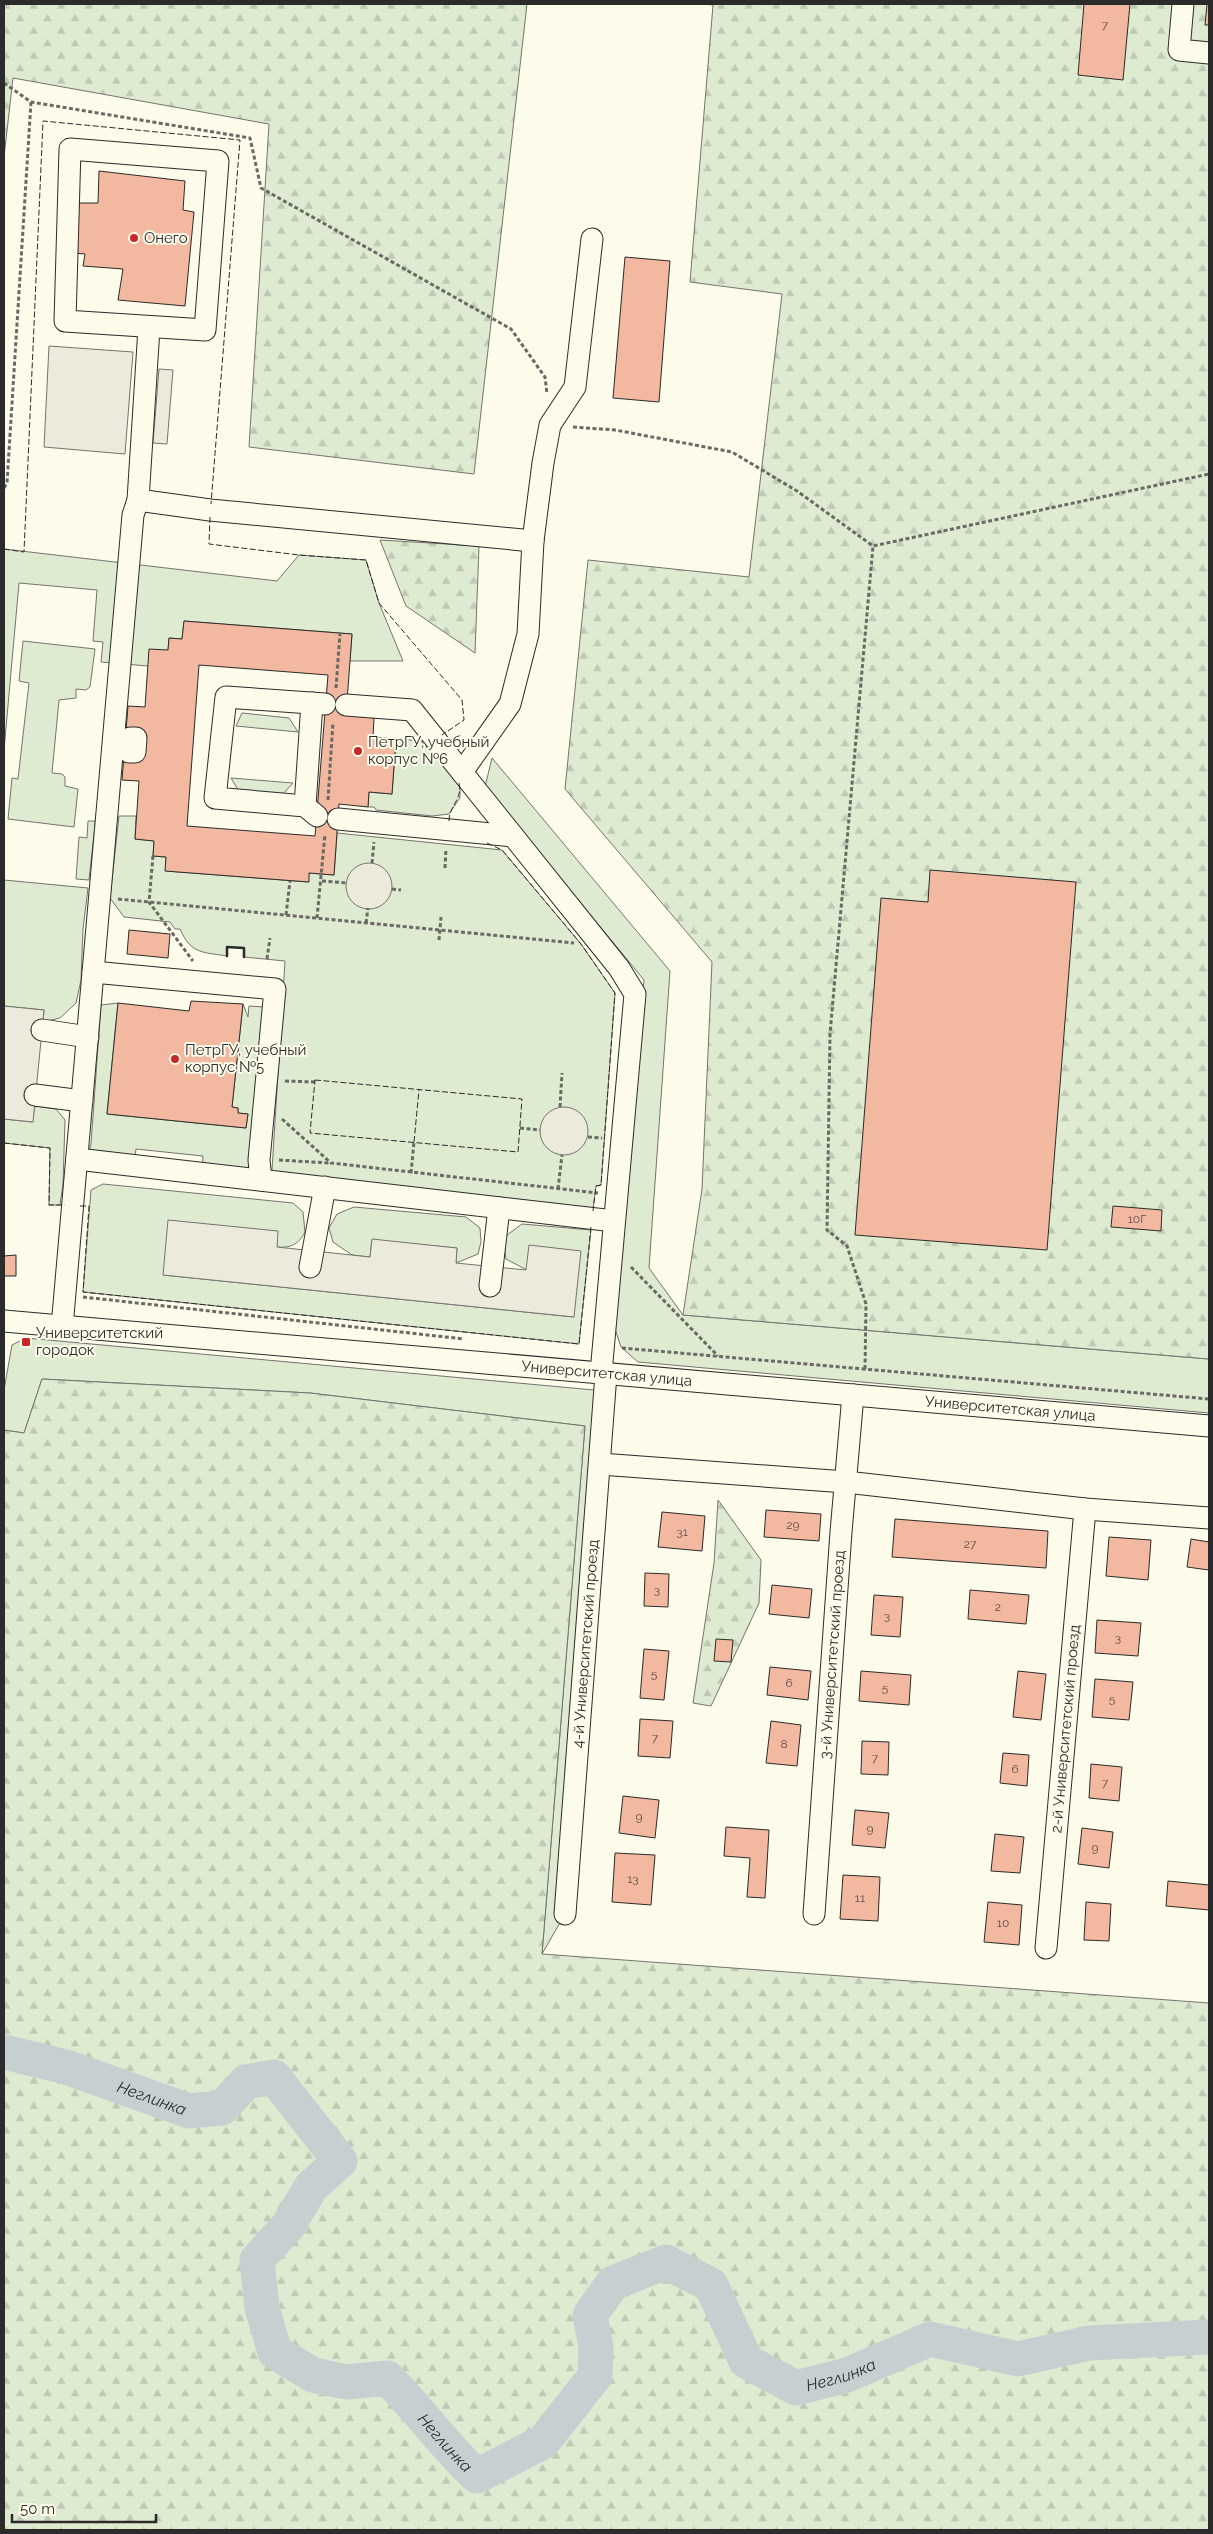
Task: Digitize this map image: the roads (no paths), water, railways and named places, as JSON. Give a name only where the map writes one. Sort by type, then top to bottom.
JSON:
[{"type":"street","points":[[1183,4],[1180,50],[1209,53]]},
{"type":"street","points":[[70,148],[218,161],[205,330],[150,328],[65,321],[70,148]]},
{"type":"street","points":[[462,772],[510,704],[528,634],[533,541],[542,463],[550,425],[575,387],[592,239]]},
{"type":"street","points":[[62,1327],[133,515],[138,500],[150,328]]},
{"type":"street","points":[[138,500],[210,510],[533,541]]},
{"type":"street","name":"4-й Университетский проезд","points":[[322,816],[215,798],[226,697],[412,710],[619,968],[636,994],[614,1221],[605,1346],[600,1464],[565,1914]]},
{"type":"street","points":[[330,704],[322,816],[513,836]]},
{"type":"street","points":[[93,972],[275,989],[260,1170]]},
{"type":"street","points":[[42,1030],[88,1037]]},
{"type":"street","points":[[35,1095],[82,1101]]},
{"type":"street","points":[[77,1159],[260,1170],[324,1187],[614,1221]]},
{"type":"street","points":[[310,1267],[324,1187]]},
{"type":"street","points":[[490,1286],[499,1208]]},
{"type":"street","name":"Университетская улица","points":[[6,1327],[62,1327],[1209,1426]]},
{"type":"street","name":"3-й Университетский проезд","points":[[814,1914],[853,1395]]},
{"type":"street","points":[[600,1464],[846,1482],[1085,1509],[1209,1518]]},
{"type":"street","name":"2-й Университетский проезд","points":[[1046,1948],[1085,1509]]},
{"type":"waterway","name":"Неглинка","points":[[4,2052],[66,2067],[189,2111],[222,2108],[246,2082],[274,2077],[340,2161],[311,2187],[288,2226],[257,2260],[262,2308],[275,2352],[313,2375],[347,2382],[387,2378],[477,2476],[543,2442],[595,2376],[596,2347],[590,2315],[613,2283],[666,2262],[711,2285],[746,2361],[796,2388],[847,2375],[930,2339],[1018,2359],[1089,2343],[1209,2337]]},
{"type":"place","name":"Онего","points":[[134,238]]},
{"type":"place","name":"ПетрГУ, учебный корпус №6","points":[[358,751]]},
{"type":"place","name":"ПетрГУ, учебный корпус №5","points":[[175,1059]]},
{"type":"place","name":"Университетский городок","points":[[26,1342]]}]
